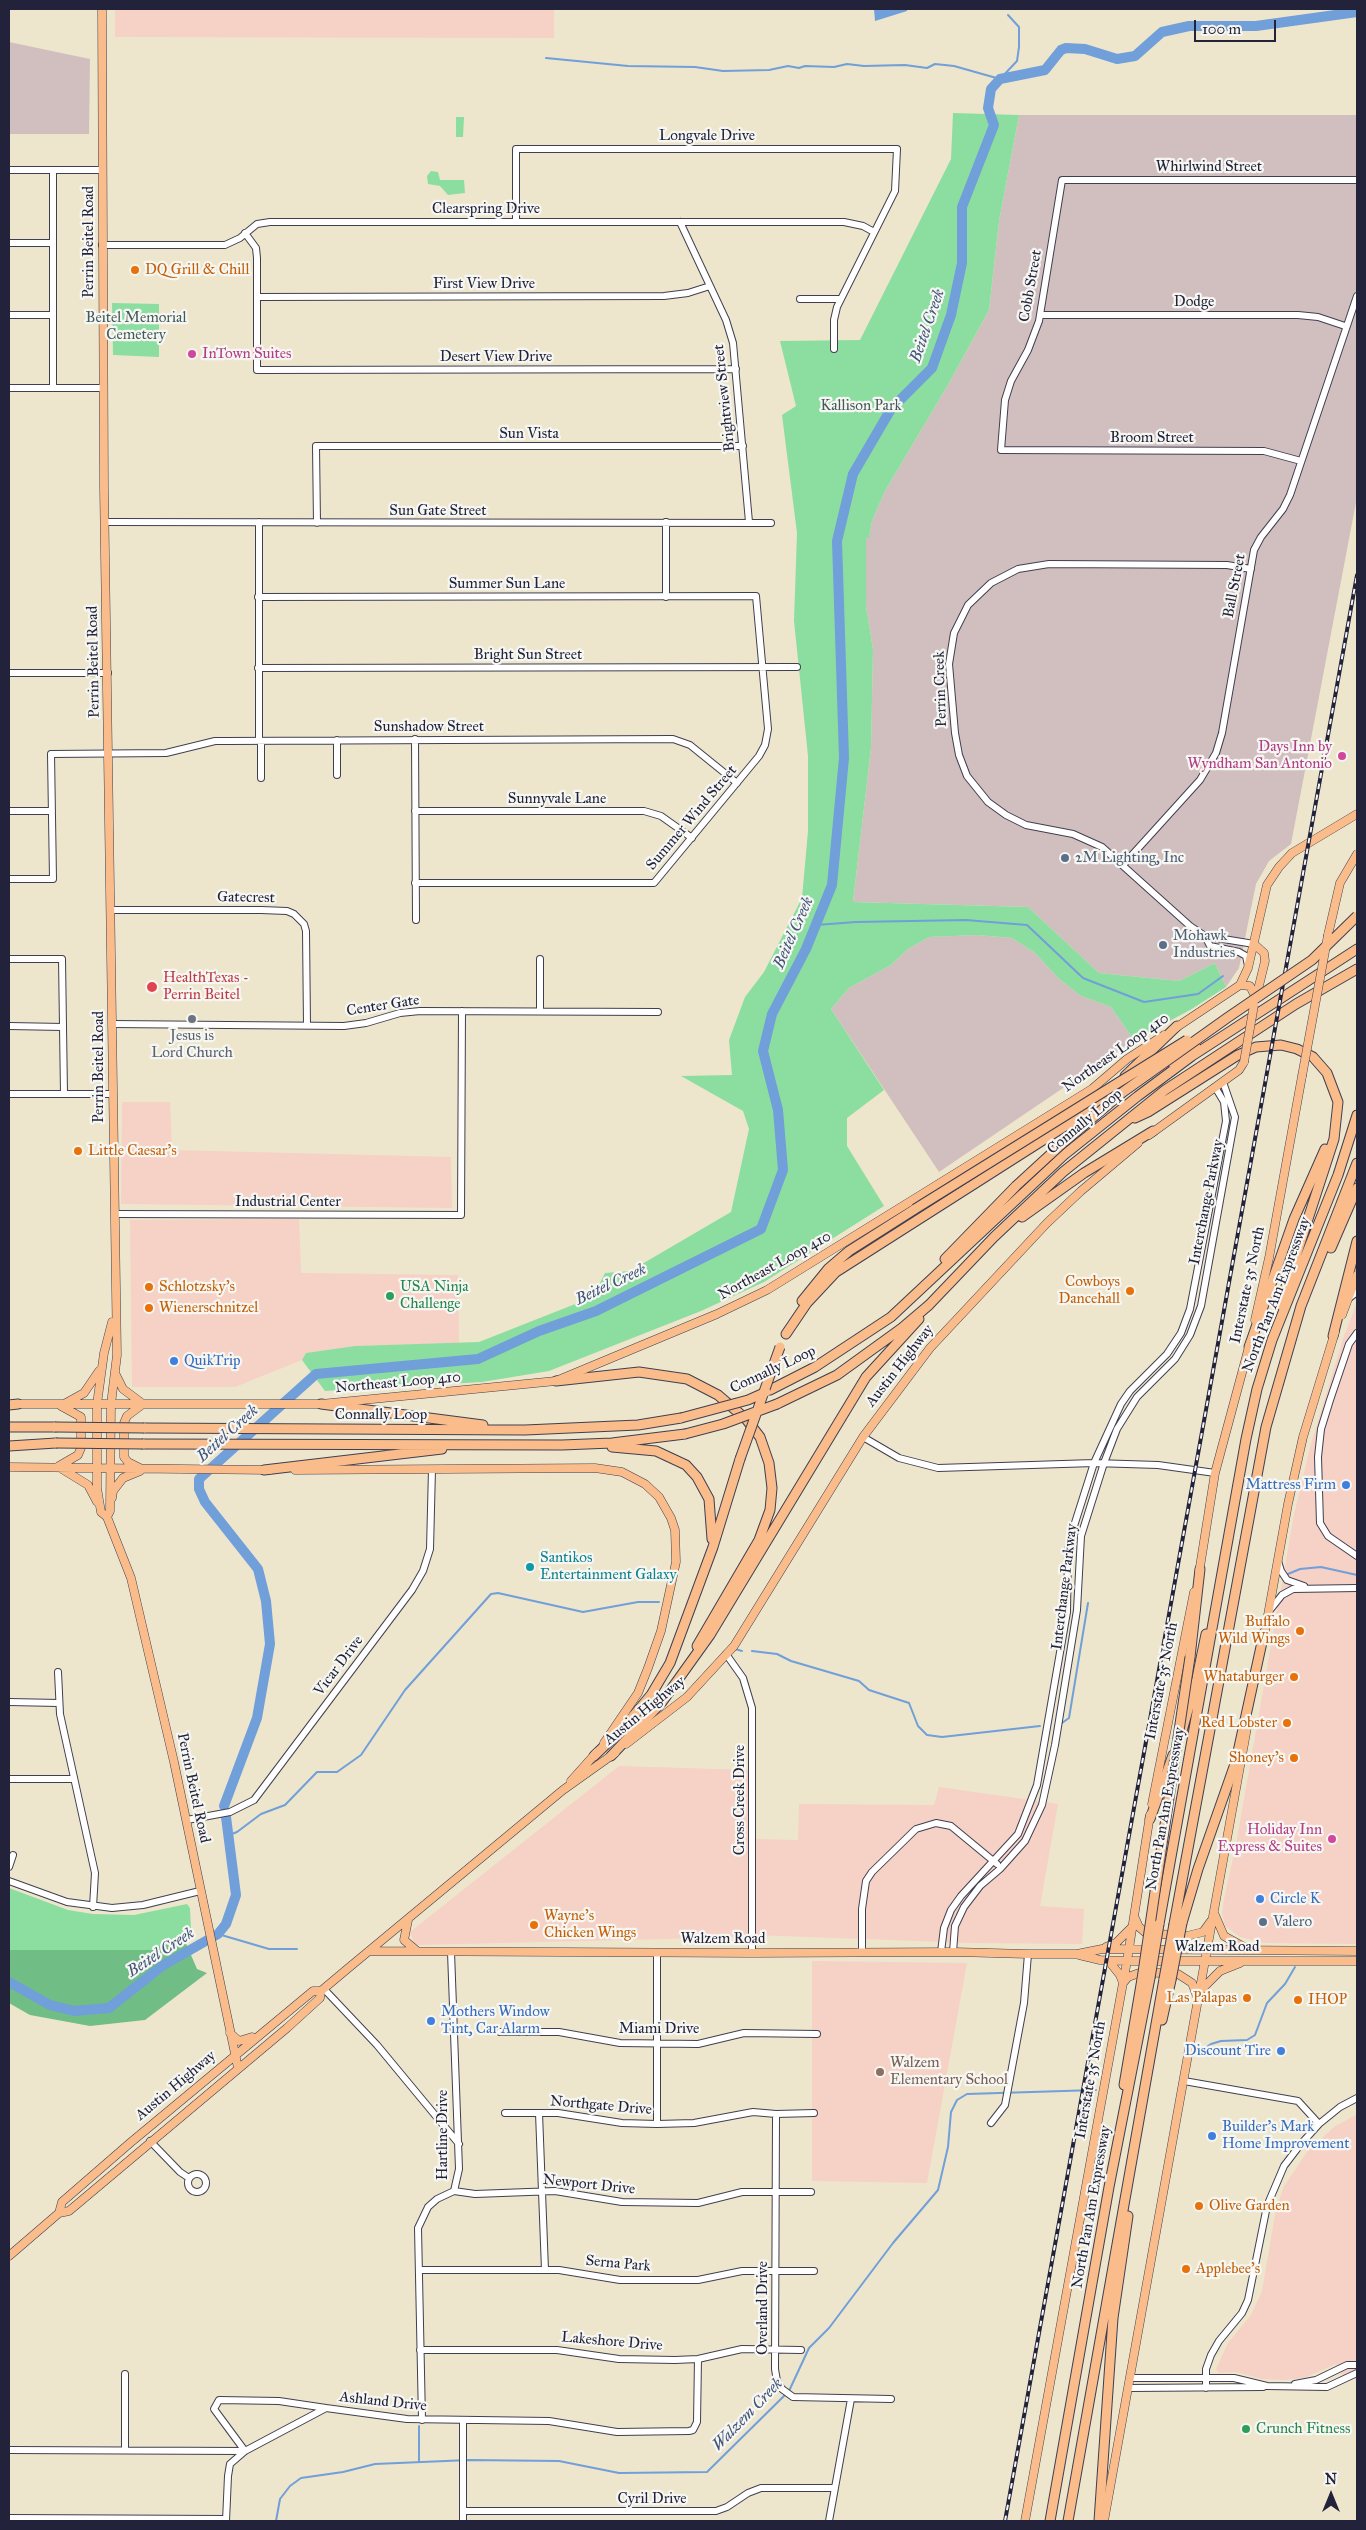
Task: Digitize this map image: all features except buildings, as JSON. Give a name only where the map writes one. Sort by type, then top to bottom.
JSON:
[{"type":"highway","points":[[913,1295],[965,1236],[1065,1141],[1124,1092],[1312,960],[1357,916]]},
{"type":"highway","name":"Connally Loop","points":[[9,1427],[525,1430],[638,1425],[680,1418],[748,1400],[815,1367],[891,1317],[1064,1155],[1104,1122],[1192,1056],[1305,986],[1355,951]]},
{"type":"highway","points":[[1123,1123],[1185,1076],[1296,1004],[1357,970]]},
{"type":"highway","points":[[786,1334],[806,1303],[836,1272],[1092,1108],[1305,986]]},
{"type":"highway","points":[[594,1756],[624,1727],[651,1695],[670,1663],[713,1547],[740,1459],[780,1348],[800,1304],[828,1269],[868,1238],[1158,1057],[1227,1018]]},
{"type":"highway","points":[[1092,1108],[1177,1026]]},
{"type":"highway","points":[[1123,1123],[1148,1112],[1238,1055],[1266,1045],[1298,1049],[1313,1057],[1332,1083],[1338,1102],[1334,1139],[1281,1298],[1272,1340]]},
{"type":"highway","points":[[1249,1347],[1294,1219],[1338,1114]]},
{"type":"highway","name":"North Pan Am Expressway","points":[[1049,2521],[1146,1979],[1159,1924],[1247,1432],[1272,1340],[1338,1175],[1357,1115]]},
{"type":"highway","name":"Connally Loop","points":[[9,1444],[280,1445],[489,1443],[562,1445],[612,1443],[685,1434],[723,1424],[777,1404],[837,1375],[867,1355],[940,1294],[994,1237],[1063,1172],[1123,1123]]},
{"type":"highway","points":[[994,1237],[1084,1173],[1153,1131]]},
{"type":"highway","name":"North Pan Am Expressway","points":[[1068,2521],[1148,2074],[1178,1924],[1266,1427],[1289,1343],[1357,1164]]},
{"type":"highway","points":[[1319,1262],[1331,1248],[1357,1188]]},
{"type":"highway","points":[[1333,1336],[1357,1241]]},
{"type":"highway","points":[[693,1655],[710,1635],[749,1573],[866,1377],[940,1294]]},
{"type":"highway","points":[[556,1381],[639,1372],[687,1379],[718,1395],[746,1419],[760,1437],[769,1463],[772,1488],[770,1510],[759,1540],[711,1620],[693,1655],[662,1702],[611,1756]]},
{"type":"highway","points":[[321,1404],[525,1430]]},
{"type":"highway","points":[[264,1470],[489,1443]]},
{"type":"highway","points":[[562,1445],[656,1451],[681,1461],[697,1477],[709,1499],[713,1547]]},
{"type":"highway","points":[[1146,1979],[1190,1657],[1200,1569]]},
{"type":"highway","points":[[1150,1819],[1192,1699],[1218,1588]]},
{"type":"highway","points":[[1178,1924],[1234,1768],[1264,1633]]},
{"type":"highway","points":[[1099,2521],[1113,2318],[1126,2234],[1135,2146]]},
{"type":"main road","name":"Perrin Beitel Road","points":[[102,9],[105,522],[115,1214],[114,1316],[117,1356],[111,1404],[106,1513]]},
{"type":"main road","points":[[1255,1002],[1250,986],[1240,985],[1248,968],[1267,885],[1279,867],[1292,853],[1357,814]]},
{"type":"main road","name":"Interstate 35 North","points":[[1025,2521],[1127,1961],[1150,1819],[1189,1613],[1200,1569],[1215,1473],[1249,1347],[1269,1258],[1328,936],[1340,882],[1357,854]]},
{"type":"main road","name":"Austin Highway","points":[[9,2256],[59,2213],[69,2211],[320,1998],[322,1990],[564,1790],[687,1697],[742,1634],[863,1437],[930,1348],[1002,1269],[1081,1191],[1153,1131],[1239,1070],[1244,1062],[1265,961],[1264,953],[1254,944]]},
{"type":"main road","name":"Northeast Loop 410","points":[[12,1404],[321,1404],[556,1381],[717,1314],[767,1290],[1092,1089],[1127,1059],[1240,985]]},
{"type":"main road","points":[[1104,2521],[1278,1559],[1303,1437],[1333,1336],[1357,1275]]},
{"type":"main road","name":"Perrin Beitel Road","points":[[114,1316],[102,1365],[97,1404],[97,1468],[106,1513],[131,1578],[186,1820],[215,1966],[238,2068]]},
{"type":"main road","points":[[59,1405],[77,1399],[84,1393],[102,1365]]},
{"type":"main road","points":[[115,1371],[123,1389],[143,1404],[127,1416],[124,1423],[124,1453],[128,1462],[144,1470]]},
{"type":"main road","points":[[58,1467],[78,1455],[81,1448],[81,1417],[59,1405]]},
{"type":"main road","points":[[9,1467],[170,1471],[432,1469]]},
{"type":"main road","points":[[58,1467],[88,1484],[106,1513]]},
{"type":"main road","name":"Austin Highway","points":[[432,1469],[595,1468],[622,1472],[646,1484],[658,1497],[664,1505],[675,1530],[676,1562],[661,1632],[638,1694],[594,1756],[564,1790]]},
{"type":"main road","points":[[106,1513],[113,1491],[123,1478],[144,1470]]},
{"type":"main road","points":[[1135,1915],[1138,1925],[1146,1933],[1187,1936],[1203,1932],[1215,1913]]},
{"type":"main road","points":[[1215,1913],[1224,1936],[1248,1949]]},
{"type":"main road","points":[[408,1920],[404,1940],[409,1947],[419,1952]]},
{"type":"main road","points":[[1102,1949],[1116,1943],[1133,1926]]},
{"type":"main road","name":"Walzem Road","points":[[1077,1954],[1102,1949],[1207,1948],[1357,1951]]},
{"type":"main road","name":"Walzem Road","points":[[369,1951],[657,1953],[953,1952],[1077,1954],[1108,1960],[1127,1961],[1357,1961]]},
{"type":"main road","points":[[1108,1960],[1120,1975],[1123,1983],[1128,1977],[1142,1972],[1178,1974],[1192,1983],[1199,1996]]},
{"type":"main road","points":[[1199,1996],[1220,1971],[1250,1961]]},
{"type":"main road","name":"Austin Highway","points":[[59,2213],[62,2202],[234,2055],[313,1990],[322,1990]]},
{"type":"main road","points":[[229,2031],[239,2041],[261,2033]]},
{"type":"street","name":"Longvale Drive","points":[[516,222],[516,149],[897,149],[894,191],[874,232]]},
{"type":"street","points":[[9,170],[102,170]]},
{"type":"street","points":[[52,388],[53,170]]},
{"type":"street","name":"Whirlwind Street","points":[[1062,180],[1357,180]]},
{"type":"street","name":"Cobb Street","points":[[1001,450],[1008,392],[1016,370],[1033,340],[1040,315],[1062,180]]},
{"type":"street","name":"Clearspring Drive","points":[[102,245],[218,246],[232,243],[258,224],[270,222],[848,222],[874,232]]},
{"type":"street","name":"Brightview Street","points":[[680,222],[730,331],[736,369],[749,522]]},
{"type":"street","points":[[834,349],[834,320],[840,299],[874,232]]},
{"type":"street","points":[[246,233],[256,248],[257,296]]},
{"type":"street","points":[[9,243],[53,243]]},
{"type":"street","name":"First View Drive","points":[[257,296],[664,296],[688,293],[710,286]]},
{"type":"street","name":"Desert View Drive","points":[[257,296],[257,370],[736,369]]},
{"type":"street","name":"Ball Street","points":[[1123,865],[1200,780],[1216,753],[1222,733],[1250,568],[1257,544],[1287,502],[1345,326],[1357,296]]},
{"type":"street","points":[[800,299],[840,299]]},
{"type":"street","points":[[9,315],[53,315]]},
{"type":"street","name":"Dodge","points":[[1040,315],[1298,315],[1318,317],[1345,326]]},
{"type":"street","points":[[9,388],[104,388]]},
{"type":"street","name":"Sun Vista","points":[[317,524],[316,446],[743,446]]},
{"type":"street","name":"Broom Street","points":[[1001,450],[1264,451],[1301,461]]},
{"type":"street","name":"Sun Gate Street","points":[[105,522],[317,524],[771,523]]},
{"type":"street","points":[[259,522],[258,668],[261,778]]},
{"type":"street","points":[[666,522],[666,597]]},
{"type":"street","name":"Perrin Creek","points":[[1250,568],[1218,565],[1049,564],[1028,566],[1009,573],[982,590],[968,605],[958,623],[951,643],[949,664],[955,734],[961,760],[973,785],[988,802],[1010,818],[1036,828],[1083,837],[1102,847],[1190,926],[1205,936],[1254,944]]},
{"type":"street","name":"Summer Sun Lane","points":[[258,597],[756,596]]},
{"type":"street","name":"Summer Wind Street","points":[[415,883],[654,883],[759,756],[766,740],[768,729],[756,596]]},
{"type":"street","name":"Bright Sun Street","points":[[258,668],[797,667]]},
{"type":"street","points":[[9,673],[108,673]]},
{"type":"street","points":[[415,739],[416,920]]},
{"type":"street","name":"Sunshadow Street","points":[[52,811],[51,754],[166,753],[215,741],[415,739],[673,740],[690,745],[737,783]]},
{"type":"street","points":[[336,775],[337,740]]},
{"type":"street","points":[[9,811],[52,811],[53,879],[9,878]]},
{"type":"street","name":"Sunnyvale Lane","points":[[415,811],[644,811],[662,816],[692,838]]},
{"type":"street","name":"Gatecrest","points":[[111,910],[269,910],[287,911],[294,914],[304,924],[306,931],[306,1025]]},
{"type":"street","name":"Perrin Creek","points":[[1205,936],[1210,946],[1239,952],[1246,956],[1248,968]]},
{"type":"street","points":[[9,959],[62,959],[64,1094]]},
{"type":"street","points":[[540,959],[540,1012]]},
{"type":"street","name":"Center Gate","points":[[112,1024],[356,1024],[400,1013],[420,1011],[658,1012]]},
{"type":"street","name":"Industrial Center","points":[[115,1214],[461,1216],[462,1011]]},
{"type":"street","points":[[9,1026],[63,1027]]},
{"type":"street","name":"Interchange Parkway","points":[[953,1952],[955,1926],[964,1907],[980,1886],[1001,1868],[1025,1842],[1042,1805],[1077,1610],[1081,1536],[1117,1429],[1137,1397],[1175,1359],[1190,1335],[1202,1306],[1235,1117],[1223,1082]]},
{"type":"street","name":"Interchange Parkway","points":[[941,1952],[945,1922],[951,1910],[961,1896],[1018,1834],[1037,1785],[1067,1612],[1068,1550],[1094,1463],[1121,1404],[1130,1391],[1167,1354],[1181,1333],[1190,1309],[1226,1121],[1224,1102],[1215,1087]]},
{"type":"street","points":[[9,1094],[113,1094]]},
{"type":"street","points":[[1347,1300],[1357,1292]]},
{"type":"street","points":[[1357,1333],[1349,1344],[1330,1400],[1321,1429],[1318,1457],[1320,1523],[1328,1536],[1357,1556]]},
{"type":"street","points":[[863,1437],[898,1458],[938,1468],[1104,1463],[1158,1464],[1215,1473]]},
{"type":"street","name":"Vicar Drive","points":[[186,1820],[230,1812],[254,1800],[412,1590],[427,1559],[432,1538],[432,1469]]},
{"type":"street","points":[[1278,1559],[1281,1571],[1287,1580],[1308,1587]]},
{"type":"street","points":[[1268,1612],[1288,1591],[1308,1587],[1357,1588]]},
{"type":"street","name":"Cross Creek Drive","points":[[726,1654],[744,1678],[752,1708],[752,1953]]},
{"type":"street","points":[[58,1672],[59,1703],[94,1873],[93,1907]]},
{"type":"street","points":[[9,1702],[59,1703]]},
{"type":"street","points":[[9,1780],[74,1779]]},
{"type":"street","points":[[862,1953],[863,1900],[866,1881],[872,1872],[916,1829],[936,1823],[952,1826],[1001,1868]]},
{"type":"street","points":[[9,1867],[13,1855]]},
{"type":"street","points":[[9,1881],[68,1902],[93,1907],[128,1908],[200,1891]]},
{"type":"street","name":"Hartline Drive","points":[[422,2420],[418,2228],[423,2213],[437,2199],[454,2191],[458,2179],[459,2144],[451,1952]]},
{"type":"street","points":[[657,1953],[657,2124]]},
{"type":"street","points":[[990,2123],[1001,2111],[1007,2093],[1024,2003],[1028,1954]]},
{"type":"street","points":[[322,1990],[377,2045],[459,2144]]},
{"type":"street","name":"Miami Drive","points":[[500,2032],[559,2032],[620,2043],[698,2044],[744,2032],[816,2034]]},
{"type":"street","points":[[1184,2081],[1298,2101],[1319,2124]]},
{"type":"street","points":[[1206,2388],[1211,2355],[1219,2340],[1242,2313],[1248,2300],[1267,2206],[1273,2187],[1294,2152],[1319,2124],[1357,2098]]},
{"type":"street","name":"Northgate Drive","points":[[505,2113],[558,2113],[622,2123],[657,2124],[694,2124],[753,2112],[776,2114],[814,2113]]},
{"type":"street","points":[[539,2113],[545,2270]]},
{"type":"street","name":"Overland Drive","points":[[776,2114],[775,2349],[777,2381],[782,2389],[793,2397],[891,2398]]},
{"type":"street","points":[[150,2141],[180,2172],[189,2178]]},
{"type":"street","name":"Newport Drive","points":[[454,2191],[475,2194],[555,2191],[622,2202],[698,2203],[742,2192],[811,2192]]},
{"type":"street","name":"Serna Park","points":[[419,2270],[559,2270],[630,2280],[698,2280],[742,2271],[814,2271]]},
{"type":"street","name":"Lakeshore Drive","points":[[420,2350],[557,2350],[619,2359],[698,2359],[742,2349],[801,2350]]},
{"type":"street","name":"Ashland Drive","points":[[9,2450],[245,2451],[326,2408],[422,2420],[549,2421],[616,2432],[689,2431],[693,2430],[698,2422],[698,2359]]},
{"type":"street","points":[[1279,2387],[1316,2380],[1342,2367],[1357,2365]]},
{"type":"street","points":[[1342,2367],[1346,2378]]},
{"type":"street","points":[[1129,2388],[1327,2386],[1357,2373]]},
{"type":"street","points":[[125,2374],[125,2449]]},
{"type":"street","points":[[1131,2378],[1234,2378],[1267,2386]]},
{"type":"street","points":[[829,2521],[851,2399]]},
{"type":"street","points":[[9,2518],[226,2520],[230,2464],[245,2451],[214,2408],[219,2400],[270,2400],[326,2408]]},
{"type":"street","points":[[463,2521],[464,2421]]},
{"type":"street","name":"Cyril Drive","points":[[463,2511],[716,2511],[761,2488],[835,2488]]},
{"type":"shaded area","points":[[115,9],[554,9],[554,38],[115,37]]},
{"type":"shaded area","points":[[9,42],[90,59],[89,134],[9,134]]},
{"type":"shaded area","points":[[1019,115],[1357,115],[1357,497],[1291,844],[1269,861],[1256,884],[1239,968],[1226,987],[1215,963],[1179,981],[1099,973],[1028,907],[853,902],[871,748],[873,649],[866,606],[866,537],[869,537],[872,521],[885,491],[949,383],[989,310],[999,221]]},
{"type":"shaded area","points":[[977,935],[1012,938],[1035,953],[1059,979],[1081,996],[1111,1007],[1134,1040],[939,1172],[831,1009],[849,988],[891,965],[908,949],[929,937]]},
{"type":"shaded area","points":[[122,1102],[170,1102],[172,1150],[451,1157],[452,1208],[121,1204]]},
{"type":"shaded area","points":[[299,1219],[301,1273],[458,1275],[459,1343],[355,1346],[306,1353],[302,1360],[235,1387],[132,1387],[130,1220]]},
{"type":"shaded area","points":[[1357,1302],[1357,1944],[1264,1943],[1240,1937],[1225,1926],[1222,1913],[1224,1899],[1235,1850],[1294,1515],[1310,1447],[1343,1339]]},
{"type":"shaded area","points":[[619,1766],[748,1770],[749,1937],[415,1945],[410,1932]]},
{"type":"shaded area","points":[[939,1787],[1058,1804],[1040,1906],[1084,1909],[1082,1944],[971,1943],[754,1935],[756,1839],[798,1840],[799,1804],[934,1805]]},
{"type":"shaded area","name":"Walzem Elementary School","points":[[812,1961],[967,1963],[927,2183],[812,2181]]},
{"type":"shaded area","points":[[1357,2114],[1357,2378],[1346,2382],[1336,2364],[1304,2378],[1284,2380],[1262,2379],[1236,2372],[1219,2373],[1216,2369],[1228,2343],[1251,2315],[1262,2291],[1276,2209],[1284,2186],[1307,2152],[1334,2127]]},
{"type":"green space","name":"Kallison Park","points":[[953,113],[1019,115],[999,221],[989,310],[949,383],[885,491],[872,521],[869,538],[866,538],[866,606],[873,649],[871,748],[853,902],[1028,907],[1099,973],[1179,981],[1215,963],[1226,987],[1190,1010],[1134,1040],[1111,1007],[1081,996],[1059,979],[1035,953],[1012,938],[977,935],[929,937],[908,949],[891,965],[849,988],[831,1009],[884,1090],[847,1118],[847,1146],[884,1206],[764,1282],[701,1311],[549,1371],[482,1382],[325,1391],[302,1360],[306,1353],[355,1346],[479,1342],[593,1297],[605,1273],[630,1271],[731,1212],[749,1129],[743,1111],[681,1076],[732,1075],[729,1040],[745,997],[764,972],[802,898],[808,831],[808,756],[794,621],[797,533],[782,415],[796,406],[780,341],[860,340],[951,159]]},
{"type":"green space","points":[[456,117],[464,117],[463,137],[456,137]]},
{"type":"green space","points":[[431,171],[438,172],[440,180],[464,180],[465,193],[448,195],[440,186],[428,184],[427,176]]},
{"type":"green space","name":"Beitel Memorial Cemetery","points":[[112,303],[159,304],[159,357],[113,355]]},
{"type":"green space","points":[[9,1888],[68,1910],[93,1914],[134,1915],[187,1904],[190,1908],[191,1930],[152,1950],[9,1950]]},
{"type":"green space","points":[[182,1934],[197,1969],[207,1973],[145,2020],[90,2026],[30,2015],[9,2003],[9,1950],[152,1950]]},
{"type":"water","points":[[874,9],[907,9],[907,11],[875,21]]},
{"type":"waterway","name":"Beitel Creek","points":[[224,1806],[257,1718],[270,1644],[266,1601],[258,1569],[205,1502],[199,1489],[199,1479],[316,1374],[478,1359],[539,1331],[596,1311],[761,1229],[783,1170],[778,1110],[763,1051],[772,1014],[806,949],[832,885],[844,758],[837,541],[853,474],[891,409],[932,368],[951,315],[962,263],[962,207],[994,125],[988,108],[991,89],[1000,79],[1045,70],[1061,50],[1066,48],[1085,49],[1117,59],[1135,56],[1162,32],[1189,26],[1256,26],[1357,12]]},
{"type":"waterway","points":[[546,58],[628,66],[695,67],[723,71],[769,70],[788,66],[799,68],[805,66],[834,67],[847,64],[864,66],[905,65],[927,68],[935,64],[954,66],[1000,79],[1017,61],[1019,47],[1019,27],[1008,15]]},
{"type":"waterway","points":[[816,925],[856,922],[966,920],[1027,925],[1083,978],[1144,1002],[1198,994],[1223,976]]},
{"type":"waterway","points":[[1288,1574],[1300,1569],[1321,1567],[1357,1575]]},
{"type":"waterway","points":[[227,1836],[237,1832],[261,1814],[285,1805],[317,1772],[337,1772],[361,1755],[405,1690],[491,1594],[498,1593],[583,1612],[638,1602],[659,1602]]},
{"type":"waterway","points":[[1062,1723],[1069,1718],[1088,1603]]},
{"type":"waterway","points":[[735,1649],[742,1651]]},
{"type":"waterway","points":[[752,1651],[777,1654],[791,1661],[859,1681],[869,1690],[909,1703],[918,1726],[927,1735],[942,1737],[1040,1726]]},
{"type":"waterway","name":"Beitel Creek","points":[[9,1982],[50,2005],[74,2011],[109,2008],[162,1966],[218,1934],[226,1924],[236,1895],[226,1817]]},
{"type":"waterway","points":[[218,1934],[269,1949],[297,1949]]},
{"type":"waterway","name":"Walzem Creek","points":[[1195,2055],[1211,2044],[1221,2041],[1247,2040],[1255,2035],[1267,2003],[1285,1984],[1295,1967]]},
{"type":"waterway","name":"Walzem Creek","points":[[789,2391],[809,2348],[829,2328],[893,2243],[938,2190],[948,2147],[951,2112],[957,2100],[967,2094],[1096,2090]]},
{"type":"waterway","name":"Walzem Creek","points":[[276,2521],[280,2499],[290,2486],[301,2478],[343,2472],[375,2464],[469,2460],[559,2461],[619,2473],[707,2472],[786,2394]]},
{"type":"waterway","points":[[419,2426],[419,2461]]},
{"type":"railway","points":[[1005,2521],[1357,575]]},
{"type":"place","name":"DQ Grill & Chill","points":[[135,270]]},
{"type":"place","name":"InTown Suites","points":[[192,354]]},
{"type":"place","name":"Days Inn by Wyndham San Antonio","points":[[1342,756]]},
{"type":"place","name":"2M Lighting, Inc","points":[[1065,858]]},
{"type":"place","name":"Mohawk Industries","points":[[1163,945]]},
{"type":"place","name":"HealthTexas - Perrin Beitel","points":[[152,987]]},
{"type":"place","name":"Jesus is Lord Church","points":[[192,1019]]},
{"type":"place","name":"Little Caesar's","points":[[78,1151]]},
{"type":"place","name":"Schlotzsky's","points":[[149,1287]]},
{"type":"place","name":"Cowboys Dancehall","points":[[1130,1291]]},
{"type":"place","name":"USA Ninja Challenge","points":[[390,1296]]},
{"type":"place","name":"Wienerschnitzel","points":[[149,1308]]},
{"type":"place","name":"QuikTrip","points":[[174,1361]]},
{"type":"place","name":"Mattress Firm","points":[[1346,1485]]},
{"type":"place","name":"Santikos Entertainment Galaxy","points":[[530,1567]]},
{"type":"place","name":"Buffalo Wild Wings","points":[[1300,1631]]},
{"type":"place","name":"Whataburger","points":[[1294,1677]]},
{"type":"place","name":"Red Lobster","points":[[1287,1723]]},
{"type":"place","name":"Shoney's","points":[[1294,1758]]},
{"type":"place","name":"Holiday Inn Express & Suites","points":[[1332,1839]]},
{"type":"place","name":"Circle K","points":[[1260,1899]]},
{"type":"place","name":"Valero","points":[[1263,1922]]},
{"type":"place","name":"Wayne's Chicken Wings","points":[[534,1925]]},
{"type":"place","name":"Las Palapas","points":[[1247,1998]]},
{"type":"place","name":"IHOP","points":[[1298,2000]]},
{"type":"place","name":"Mothers Window Tint, Car Alarm","points":[[431,2021]]},
{"type":"place","name":"Discount Tire","points":[[1281,2051]]},
{"type":"place","name":"Walzem Elementary School","points":[[880,2072]]},
{"type":"place","name":"Builder's Mark Home Improvement","points":[[1212,2136]]},
{"type":"place","name":"Olive Garden","points":[[1199,2206]]},
{"type":"place","name":"Applebee's","points":[[1186,2269]]},
{"type":"place","name":"Crunch Fitness","points":[[1246,2429]]}]
